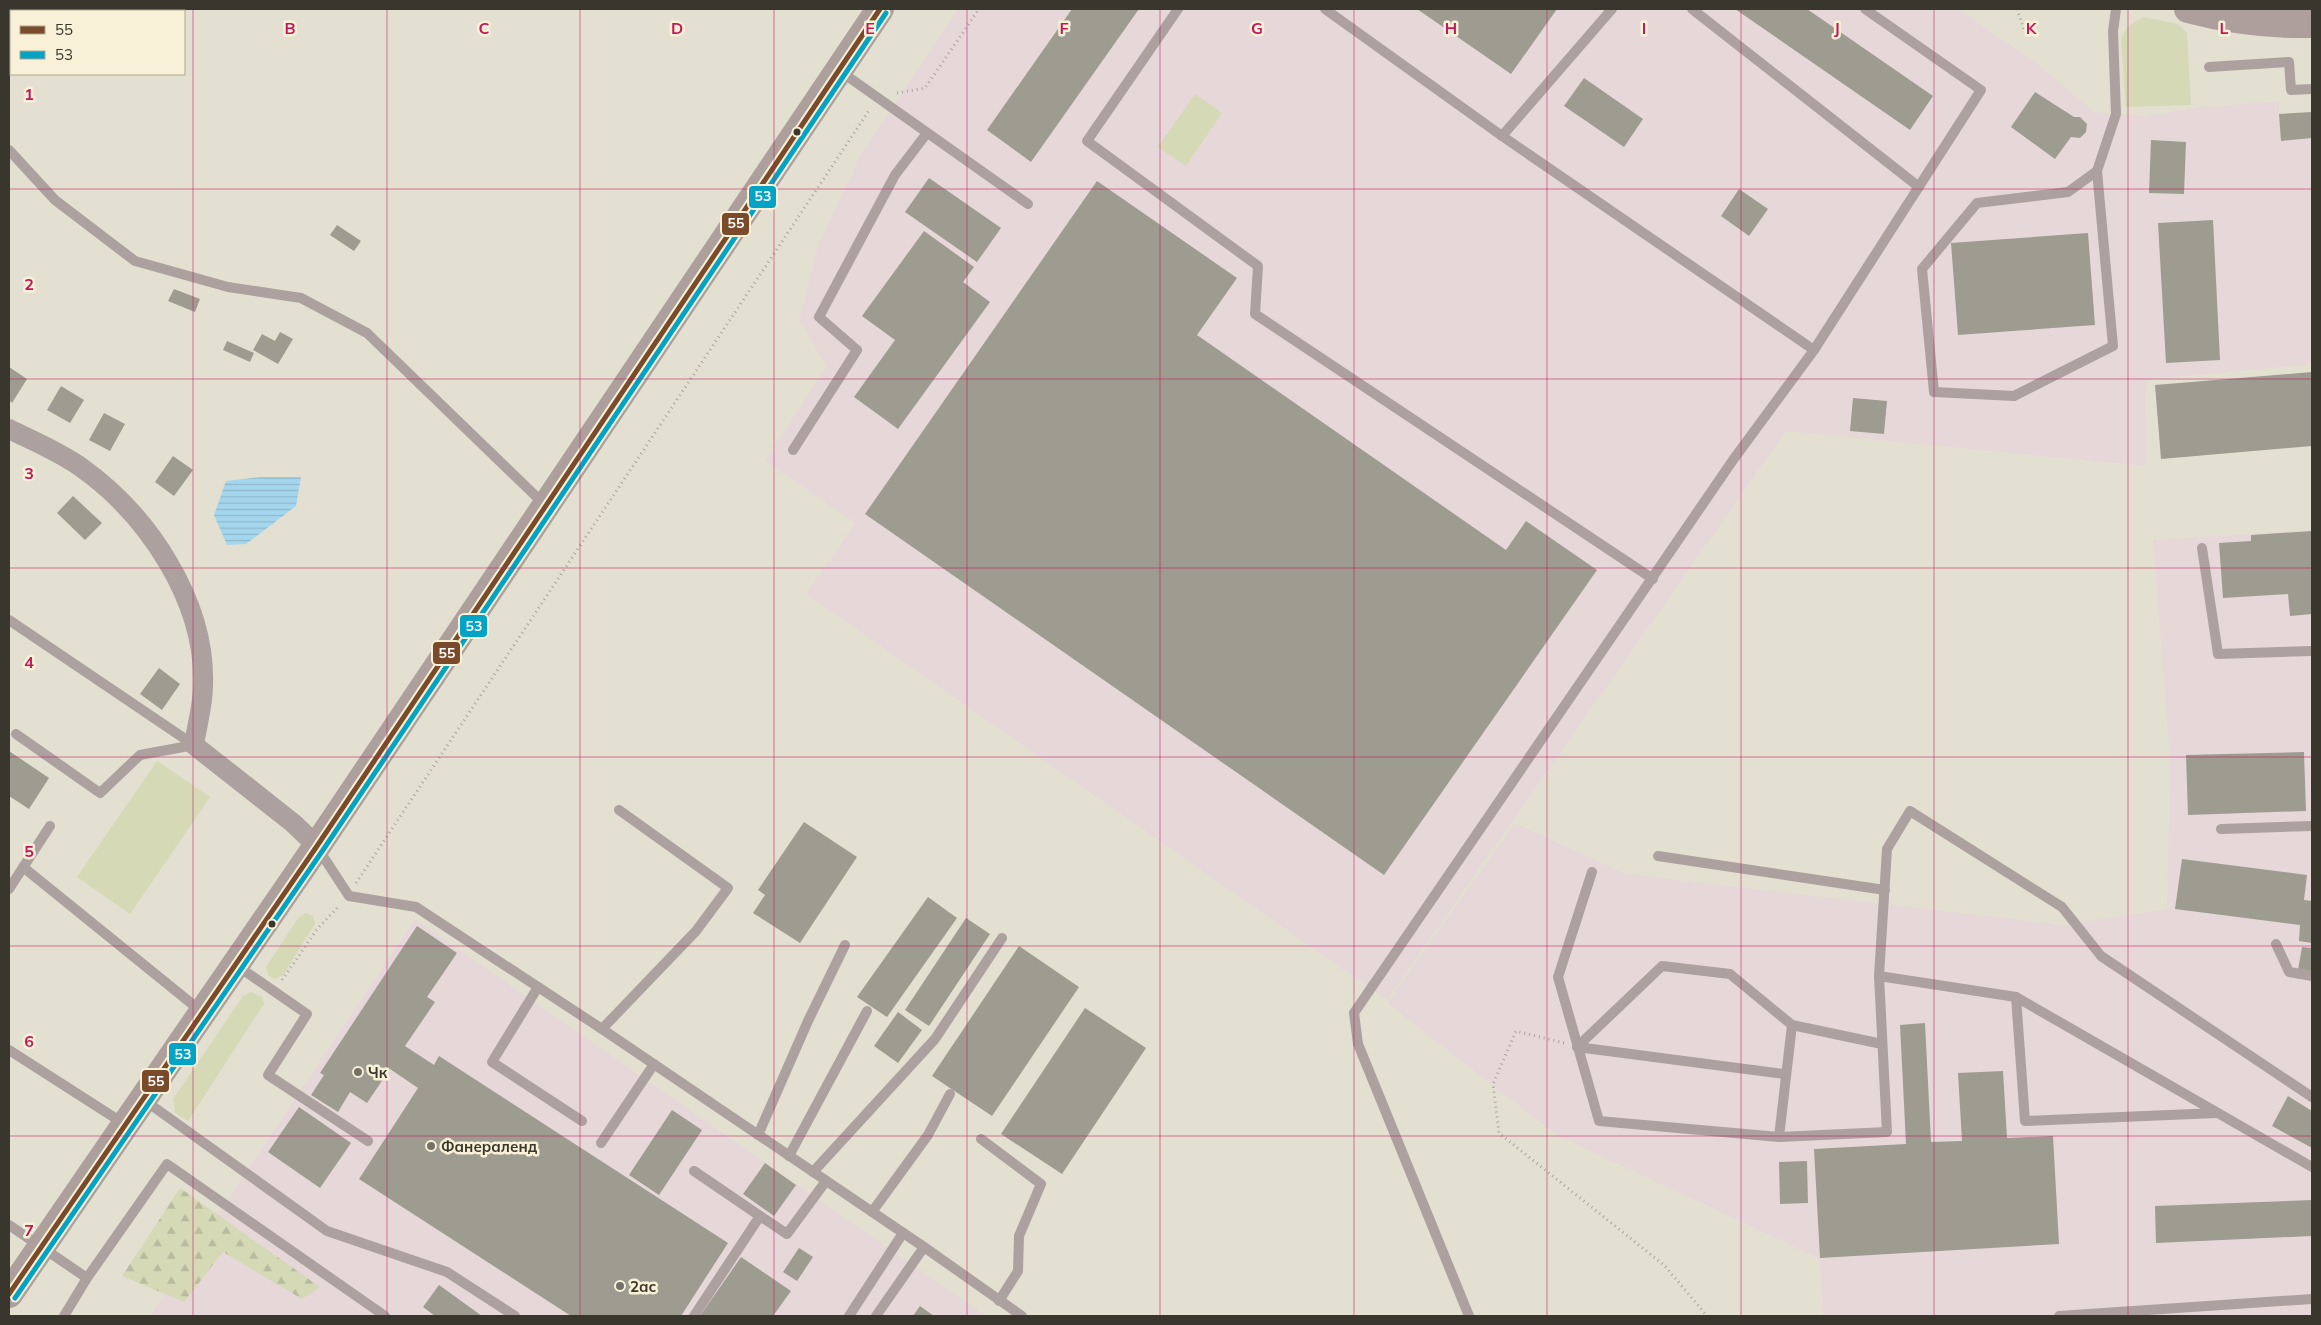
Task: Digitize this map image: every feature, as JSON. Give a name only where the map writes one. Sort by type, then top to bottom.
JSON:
[{"type":"main road","points":[[9,1294],[39,1247],[126,1125],[317,846],[880,9]]},
{"type":"main road","points":[[2188,9],[2218,17],[2284,17],[2312,24]]},
{"type":"street","points":[[9,429],[82,467],[116,497],[152,538],[180,581],[198,631],[204,685],[194,745],[293,823],[317,846]]},
{"type":"lane","points":[[1178,9],[1088,141],[1258,266],[1255,314],[1653,579]]},
{"type":"lane","points":[[1325,9],[1502,136],[1814,350]]},
{"type":"lane","points":[[1502,136],[1612,9]]},
{"type":"lane","points":[[1692,9],[1919,187]]},
{"type":"lane","points":[[1469,1316],[1358,1044],[1354,1013],[1733,460],[1814,350],[1981,90],[1865,9]]},
{"type":"lane","points":[[2097,171],[2068,192],[1977,203],[1922,269],[1934,392],[2014,396],[2112,346],[2097,171],[2116,114],[2112,31],[2116,9]]},
{"type":"lane","points":[[2208,67],[2289,62],[2291,90],[2312,89]]},
{"type":"lane","points":[[839,71],[1028,204]]},
{"type":"lane","points":[[793,450],[857,350],[819,317],[895,175],[928,133]]},
{"type":"lane","points":[[9,150],[54,200],[135,261],[228,287],[300,298],[367,333],[545,506]]},
{"type":"lane","points":[[2202,548],[2218,654],[2312,651]]},
{"type":"lane","points":[[9,620],[194,745]]},
{"type":"lane","points":[[16,734],[100,793],[140,755],[194,745]]},
{"type":"lane","points":[[602,1029],[696,931],[728,888],[619,810]]},
{"type":"lane","points":[[1592,872],[1558,977],[1599,1121],[1779,1137],[1887,1132],[1879,976],[1887,849],[1910,811],[2062,906],[2101,956],[2312,1097]]},
{"type":"lane","points":[[9,889],[50,826]]},
{"type":"lane","points":[[2221,829],[2312,826]]},
{"type":"lane","points":[[317,846],[348,896],[416,907],[654,1064],[924,1247],[998,1301],[1022,1316]]},
{"type":"lane","points":[[1658,856],[1885,890]]},
{"type":"lane","points":[[23,867],[203,1012]]},
{"type":"lane","points":[[813,1172],[935,1039],[1002,938]]},
{"type":"lane","points":[[2276,944],[2288,972],[2312,976]]},
{"type":"lane","points":[[758,1135],[845,945]]},
{"type":"lane","points":[[235,964],[307,1014],[268,1075],[368,1141]]},
{"type":"lane","points":[[1577,1047],[1662,966],[1730,974],[1792,1025],[1882,1044]]},
{"type":"lane","points":[[1879,976],[2016,996],[2312,1167]]},
{"type":"lane","points":[[538,987],[492,1062],[582,1121]]},
{"type":"lane","points":[[2016,996],[2025,1121],[2218,1113]]},
{"type":"lane","points":[[789,1156],[867,1011]]},
{"type":"lane","points":[[1779,1137],[1784,1074],[1792,1025]]},
{"type":"lane","points":[[1577,1047],[1784,1074]]},
{"type":"lane","points":[[9,1050],[126,1125]]},
{"type":"lane","points":[[601,1143],[654,1064]]},
{"type":"lane","points":[[872,1212],[928,1134],[950,1094]]},
{"type":"lane","points":[[143,1099],[327,1231],[446,1272],[515,1316]]},
{"type":"lane","points":[[981,1139],[1041,1184],[1019,1236],[1018,1271],[998,1301]]},
{"type":"lane","points":[[64,1316],[87,1278],[167,1164],[385,1316]]},
{"type":"lane","points":[[694,1171],[788,1234],[826,1181]]},
{"type":"lane","points":[[694,1316],[760,1216]]},
{"type":"lane","points":[[9,1226],[87,1278]]},
{"type":"lane","points":[[850,1316],[903,1233]]},
{"type":"lane","points":[[876,1316],[924,1247]]},
{"type":"lane","points":[[2059,1316],[2312,1299]]},
{"type":"path","points":[[274,992],[318,928],[348,896],[878,97],[925,88],[979,9]]},
{"type":"path","points":[[2017,9],[2024,30]]},
{"type":"path","points":[[1577,1047],[1516,1031],[1493,1084],[1499,1133],[1665,1266],[1707,1316]]},
{"type":"shaded area","points":[[958,9],[1958,9],[2036,63],[2095,112],[2144,116],[2201,107],[2279,102],[2281,141],[2312,138],[2312,364],[2146,380],[2145,466],[1786,431],[1387,1000],[806,594],[855,523],[765,461],[827,366],[799,321],[818,246],[862,152]]},
{"type":"shaded area","points":[[2312,530],[2312,1316],[1823,1316],[1820,1259],[1555,1134],[1387,1003],[1515,823],[1626,874],[2063,925],[2167,909],[2170,759],[2153,540]]},
{"type":"shaded area","points":[[415,919],[986,1316],[150,1316]]},
{"type":"green space","points":[[2144,17],[2178,24],[2187,33],[2191,105],[2126,107],[2121,40],[2129,26]]},
{"type":"green space","points":[[1195,94],[1222,113],[1186,166],[1158,147]]},
{"type":"green space","points":[[157,761],[210,797],[130,914],[77,877]]},
{"type":"green space","points":[[306,913],[313,916],[315,924],[283,975],[275,979],[268,975],[266,967],[299,917]]},
{"type":"green space","points":[[251,992],[262,997],[264,1004],[188,1121],[175,1113],[173,1099],[243,996]]},
{"type":"green space","points":[[180,1188],[320,1287],[302,1299],[223,1252],[184,1302],[122,1276]]},
{"type":"water","points":[[261,477],[301,477],[296,506],[246,544],[227,545],[214,515],[226,481]]},
{"type":"building","points":[[1072,9],[1139,9],[1031,162],[987,130]]},
{"type":"building","points":[[1417,9],[1557,9],[1511,74]]},
{"type":"building","points":[[1735,9],[1807,9],[1933,96],[1910,130]]},
{"type":"building","points":[[1584,78],[1643,119],[1624,147],[1564,106]]},
{"type":"building","points":[[2035,92],[2074,117],[2080,117],[2087,124],[2086,132],[2080,138],[2071,137],[2055,159],[2011,127]]},
{"type":"building","points":[[2312,112],[2312,138],[2281,141],[2279,114]]},
{"type":"building","points":[[2151,140],[2186,142],[2184,194],[2149,193]]},
{"type":"building","points":[[929,178],[1001,228],[977,262],[905,212]]},
{"type":"building","points":[[1097,181],[1237,278],[1197,335],[1506,550],[1526,521],[1597,570],[1384,875],[865,514]]},
{"type":"building","points":[[1739,189],[1768,209],[1749,236],[1721,216]]},
{"type":"building","points":[[2213,220],[2220,360],[2166,363],[2158,223]]},
{"type":"building","points":[[337,225],[361,241],[354,251],[330,235]]},
{"type":"building","points":[[924,231],[974,267],[963,282],[990,302],[898,429],[854,397],[895,340],[862,316]]},
{"type":"building","points":[[2088,233],[2095,325],[1958,335],[1951,243]]},
{"type":"building","points":[[174,289],[200,299],[195,312],[168,301]]},
{"type":"building","points":[[280,332],[293,339],[278,364],[253,350],[262,334],[275,341]]},
{"type":"building","points":[[227,341],[254,353],[250,362],[223,350]]},
{"type":"building","points":[[9,367],[27,379],[12,403],[9,400]]},
{"type":"building","points":[[2312,372],[2312,446],[2161,459],[2155,385]]},
{"type":"building","points":[[61,386],[84,400],[70,423],[47,410]]},
{"type":"building","points":[[1853,398],[1887,401],[1884,434],[1850,431]]},
{"type":"building","points":[[104,413],[125,424],[110,451],[89,440]]},
{"type":"building","points":[[173,456],[193,470],[174,496],[155,482]]},
{"type":"building","points":[[73,496],[102,523],[85,540],[57,513]]},
{"type":"building","points":[[2312,531],[2312,614],[2290,616],[2288,594],[2223,598],[2219,543],[2251,541],[2251,535]]},
{"type":"building","points":[[159,668],[180,684],[162,710],[140,694]]},
{"type":"building","points":[[9,751],[49,778],[29,809],[9,796]]},
{"type":"building","points":[[2304,752],[2306,811],[2188,815],[2186,755]]},
{"type":"building","points":[[804,822],[857,857],[800,943],[753,913],[765,895],[758,890]]},
{"type":"building","points":[[2182,859],[2307,875],[2304,900],[2312,901],[2312,943],[2299,941],[2300,925],[2175,909]]},
{"type":"building","points":[[928,897],[957,918],[887,1017],[857,997]]},
{"type":"building","points":[[966,918],[990,934],[929,1026],[905,1010]]},
{"type":"building","points":[[417,926],[457,953],[427,997],[435,1002],[405,1046],[434,1065],[439,1056],[728,1243],[681,1316],[571,1316],[359,1179],[418,1088],[390,1069],[367,1103],[350,1092],[338,1112],[311,1095],[324,1075],[320,1073]]},
{"type":"building","points":[[1019,946],[1079,987],[992,1116],[932,1076]]},
{"type":"building","points":[[2302,947],[2312,948],[2312,972],[2298,970]]},
{"type":"building","points":[[1085,1008],[1146,1048],[1062,1174],[1001,1134]]},
{"type":"building","points":[[898,1012],[922,1030],[898,1063],[874,1046]]},
{"type":"building","points":[[1925,1023],[1931,1142],[1962,1141],[1958,1073],[2003,1071],[2007,1138],[2053,1136],[2059,1244],[1820,1258],[1814,1149],[1906,1144],[1900,1025]]},
{"type":"building","points":[[2288,1096],[2312,1111],[2312,1148],[2272,1126]]},
{"type":"building","points":[[299,1107],[351,1143],[320,1188],[268,1152]]},
{"type":"building","points":[[672,1110],[702,1130],[659,1195],[629,1175]]},
{"type":"building","points":[[1807,1161],[1808,1203],[1780,1204],[1779,1162]]},
{"type":"building","points":[[765,1163],[796,1185],[774,1216],[743,1194]]},
{"type":"building","points":[[2312,1200],[2312,1236],[2156,1243],[2155,1206]]},
{"type":"building","points":[[799,1248],[813,1257],[797,1281],[783,1272]]},
{"type":"building","points":[[741,1257],[791,1291],[773,1316],[700,1316]]},
{"type":"building","points":[[439,1285],[482,1316],[435,1316],[423,1307]]},
{"type":"building","points":[[920,1306],[934,1316],[913,1316]]},
{"type":"transit line","name":"55","points":[[9,1294],[317,846],[880,9]]},
{"type":"transit line","name":"53","points":[[15,1298],[323,850],[886,13]]},
{"type":"place","name":"Чк","points":[[358,1072]]},
{"type":"place","name":"Фанераленд","points":[[431,1146]]},
{"type":"place","name":"2ас","points":[[620,1286]]}]
